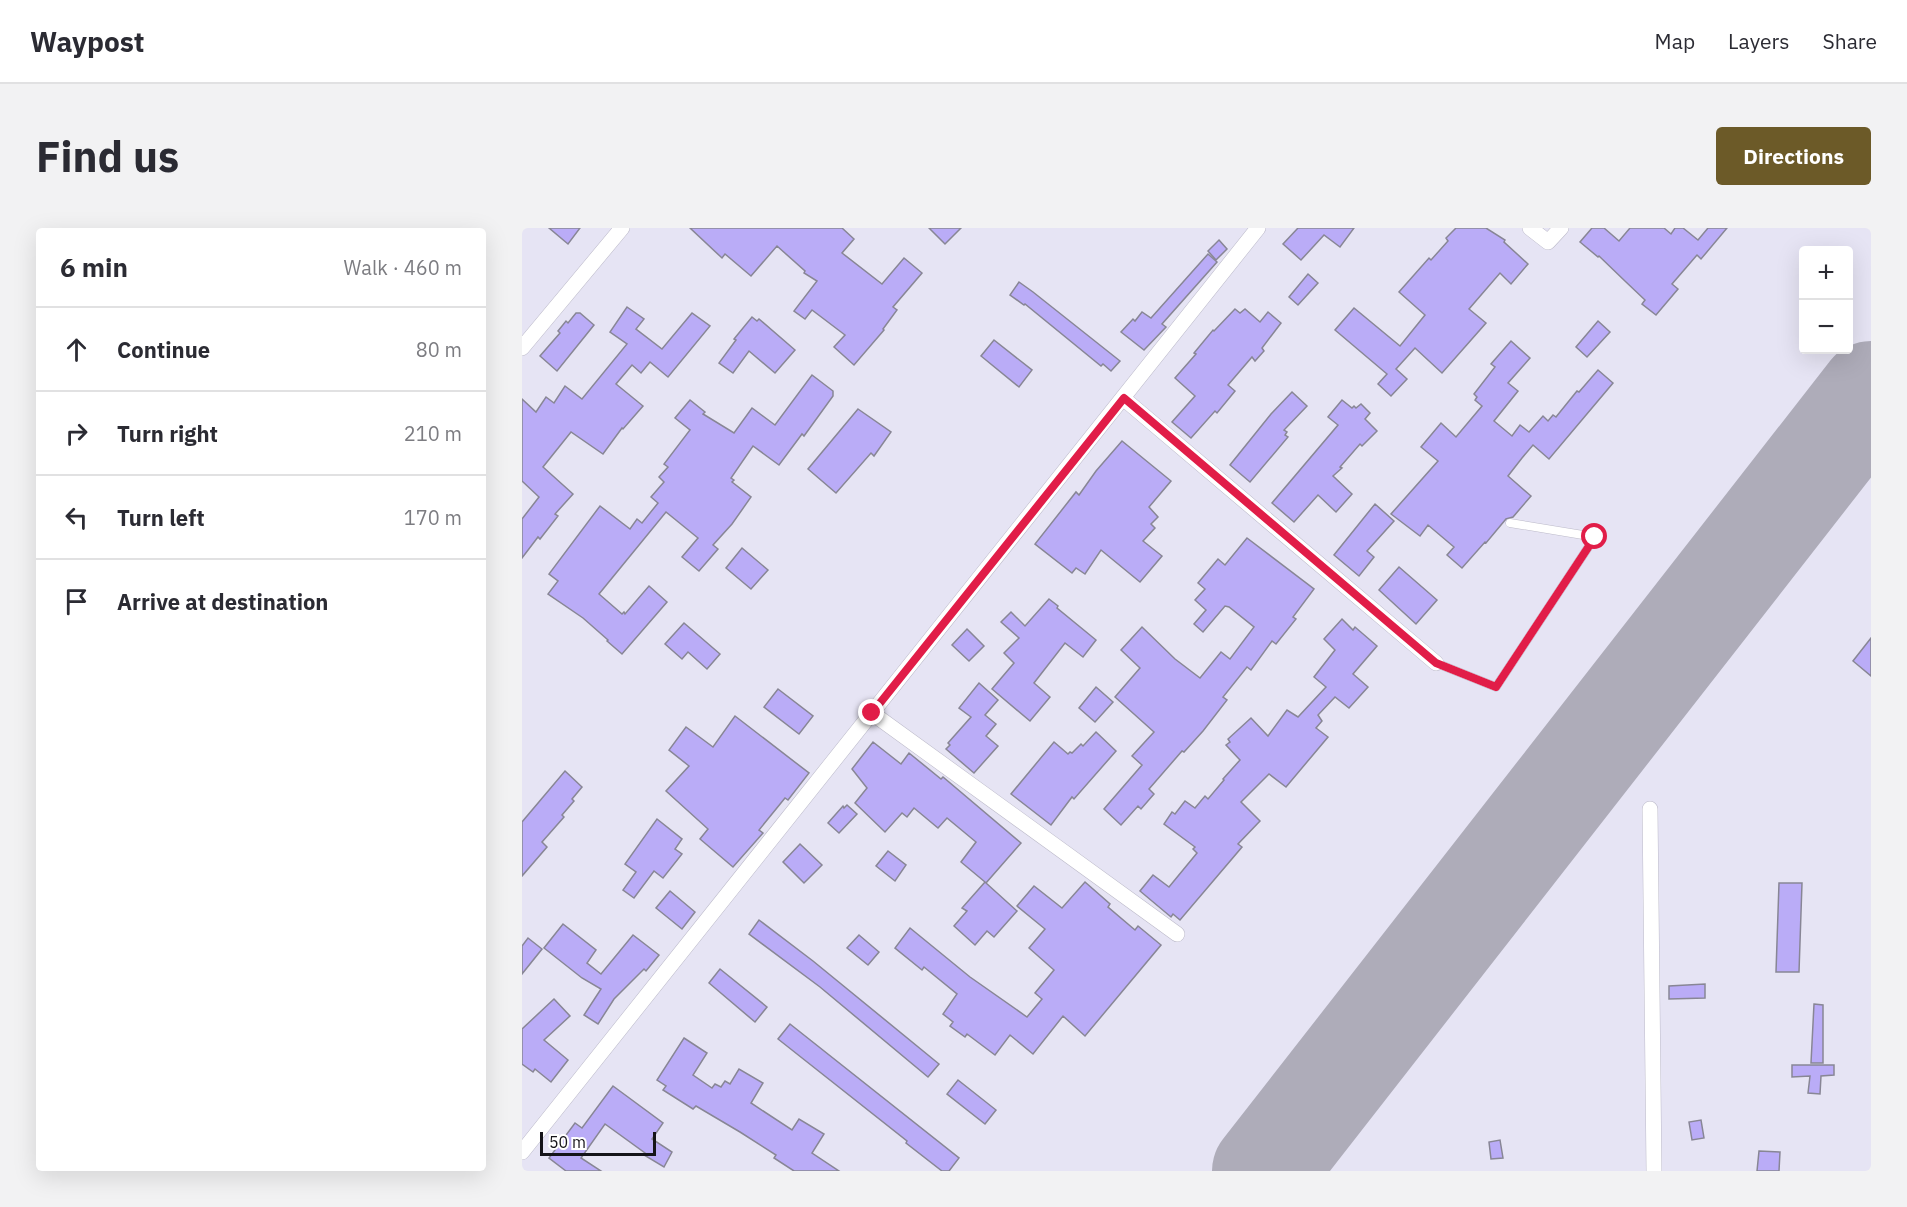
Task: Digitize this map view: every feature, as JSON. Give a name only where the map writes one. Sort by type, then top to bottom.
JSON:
[{"type":"street","points":[[522,348],[622,228]]},
{"type":"street","points":[[522,1152],[1258,228]]},
{"type":"street","points":[[1530,228],[1548,242],[1562,228]]},
{"type":"street","points":[[1124,398],[1436,663]]},
{"type":"street","points":[[872,713],[1177,934]]},
{"type":"street","points":[[1650,809],[1654,1171]]},
{"type":"lane","points":[[1436,663],[1496,687],[1595,537],[1510,523]]},
{"type":"building","points":[[549,228],[580,228],[568,244]]},
{"type":"building","points":[[690,228],[842,228],[854,239],[842,253],[882,284],[904,258],[922,273],[893,307],[897,310],[884,330],[854,365],[834,347],[845,335],[812,310],[805,319],[794,311],[817,281],[804,273],[805,271],[777,246],[751,276],[725,254],[722,258]]},
{"type":"building","points":[[929,228],[961,228],[945,244]]},
{"type":"building","points":[[1298,228],[1354,228],[1340,247],[1324,235],[1301,260],[1283,244]]},
{"type":"building","points":[[1456,228],[1486,228],[1505,240],[1504,242],[1528,264],[1511,284],[1500,273],[1469,309],[1486,323],[1442,373],[1415,348],[1396,369],[1407,379],[1391,396],[1378,384],[1387,374],[1335,330],[1354,308],[1400,346],[1425,315],[1399,292],[1429,258],[1431,260],[1448,241],[1446,238]]},
{"type":"building","points":[[1592,228],[1604,228],[1619,241],[1630,228],[1664,228],[1671,234],[1675,228],[1683,228],[1698,240],[1708,228],[1727,228],[1701,259],[1697,255],[1672,284],[1678,289],[1656,315],[1642,304],[1645,300],[1599,256],[1580,242]]},
{"type":"building","points":[[1219,240],[1227,249],[1216,260],[1208,251]]},
{"type":"building","points":[[1208,254],[1217,262],[1162,324],[1166,327],[1144,350],[1121,332],[1142,312],[1151,318]]},
{"type":"building","points":[[1308,274],[1318,283],[1298,305],[1289,297]]},
{"type":"building","points":[[1019,282],[1120,361],[1111,371],[1103,364],[1101,366],[1025,304],[1010,295]]},
{"type":"building","points":[[627,307],[644,319],[636,329],[662,349],[692,313],[710,326],[668,377],[650,362],[641,373],[632,365],[616,384],[643,406],[622,428],[603,454],[571,432],[543,467],[573,494],[555,514],[558,516],[540,539],[538,537],[522,558],[522,519],[539,497],[522,481],[522,399],[536,412],[546,397],[554,403],[565,386],[582,399],[627,344],[610,332]]},
{"type":"building","points":[[1235,309],[1240,313],[1245,309],[1260,322],[1268,312],[1281,323],[1262,348],[1264,351],[1255,361],[1252,357],[1228,385],[1235,391],[1217,413],[1215,411],[1191,438],[1172,422],[1195,396],[1175,378],[1213,330]]},
{"type":"building","points":[[576,313],[580,313],[594,325],[557,371],[540,356],[560,333],[558,331],[566,321],[568,323]]},
{"type":"building","points":[[752,317],[757,321],[759,319],[795,350],[775,373],[749,351],[733,373],[719,363],[736,340],[734,339]]},
{"type":"building","points":[[1598,321],[1610,332],[1587,357],[1576,347]]},
{"type":"building","points":[[994,340],[1032,370],[1019,387],[981,356]]},
{"type":"building","points":[[1511,341],[1530,358],[1508,383],[1518,391],[1494,421],[1512,436],[1520,425],[1529,432],[1543,416],[1548,421],[1553,415],[1556,417],[1598,370],[1613,383],[1549,459],[1533,445],[1522,458],[1508,476],[1531,496],[1513,517],[1506,519],[1462,568],[1447,555],[1454,547],[1428,525],[1420,536],[1391,514],[1438,461],[1421,447],[1441,423],[1456,437],[1482,406],[1475,400],[1477,397],[1474,394],[1495,367],[1491,364]]},
{"type":"building","points":[[812,375],[833,391],[833,396],[804,436],[802,434],[779,465],[753,446],[731,478],[734,480],[732,482],[751,497],[732,524],[713,545],[718,549],[699,571],[682,557],[698,538],[666,512],[599,594],[622,614],[624,612],[625,614],[649,586],[667,602],[622,654],[583,618],[548,594],[558,581],[549,574],[600,506],[630,529],[637,519],[642,523],[658,503],[651,497],[664,482],[659,477],[668,467],[664,464],[690,430],[675,418],[690,400],[705,412],[703,414],[734,433],[752,408],[775,425]]},
{"type":"building","points":[[1292,392],[1307,406],[1284,430],[1288,437],[1250,482],[1230,465]]},
{"type":"building","points":[[1342,400],[1352,408],[1361,404],[1370,413],[1365,419],[1377,431],[1362,446],[1360,444],[1333,476],[1352,494],[1336,512],[1318,495],[1294,522],[1272,503],[1338,425],[1328,417]]},
{"type":"building","points":[[858,409],[891,432],[874,456],[871,453],[836,493],[808,469]]},
{"type":"building","points":[[1122,441],[1171,481],[1149,507],[1158,517],[1151,524],[1155,528],[1143,541],[1162,556],[1140,582],[1101,550],[1085,574],[1076,568],[1072,573],[1035,544],[1076,492],[1079,495]]},
{"type":"building","points":[[1375,504],[1394,521],[1367,551],[1374,557],[1359,576],[1334,555]]},
{"type":"building","points":[[1247,538],[1314,589],[1293,617],[1296,619],[1276,644],[1272,641],[1251,670],[1247,667],[1223,697],[1227,700],[1203,731],[1149,789],[1154,794],[1141,809],[1138,806],[1121,825],[1104,809],[1142,765],[1132,756],[1154,732],[1115,697],[1140,668],[1121,650],[1142,627],[1175,659],[1200,678],[1221,652],[1230,659],[1254,627],[1225,606],[1203,632],[1194,624],[1206,610],[1195,600],[1205,589],[1198,583],[1218,559],[1225,565]]},
{"type":"building","points":[[742,548],[768,570],[751,589],[726,568]]},
{"type":"building","points":[[1399,567],[1437,600],[1416,624],[1379,590]]},
{"type":"building","points":[[1049,599],[1096,640],[1083,657],[1065,643],[1034,683],[1050,697],[1030,721],[992,689],[1014,663],[1004,653],[1019,638],[1001,622],[1011,612],[1025,626]]},
{"type":"building","points":[[1342,619],[1353,630],[1355,627],[1377,646],[1353,674],[1368,687],[1349,708],[1335,697],[1318,715],[1322,721],[1316,728],[1328,737],[1286,787],[1269,774],[1241,802],[1260,821],[1238,844],[1242,847],[1180,920],[1173,914],[1171,917],[1140,891],[1153,875],[1169,887],[1197,853],[1193,849],[1195,847],[1164,824],[1172,812],[1175,814],[1185,801],[1195,808],[1205,796],[1208,799],[1224,780],[1240,760],[1226,745],[1230,742],[1228,739],[1251,718],[1268,736],[1287,710],[1298,717],[1326,687],[1314,677],[1335,650],[1324,639]]},
{"type":"building","points":[[684,623],[720,654],[707,669],[688,652],[682,659],[665,644]]},
{"type":"building","points":[[967,629],[984,646],[969,661],[952,645]]},
{"type":"building","points":[[1871,638],[1871,676],[1853,661]]},
{"type":"building","points":[[979,683],[998,700],[985,715],[996,724],[986,736],[998,746],[974,773],[946,749],[950,745],[948,743],[971,717],[959,708]]},
{"type":"building","points":[[1096,687],[1113,702],[1095,722],[1079,708]]},
{"type":"building","points":[[778,689],[813,716],[799,734],[764,707]]},
{"type":"building","points":[[735,716],[809,773],[788,800],[785,798],[759,830],[763,833],[733,867],[700,839],[708,829],[666,791],[689,766],[669,750],[686,727],[713,747]]},
{"type":"building","points":[[1096,732],[1116,751],[1074,799],[1072,797],[1051,825],[1011,794],[1054,742],[1068,754],[1081,744],[1083,746]]},
{"type":"building","points":[[873,742],[901,764],[909,753],[941,779],[943,777],[1021,843],[986,883],[1017,911],[994,937],[987,931],[975,945],[954,926],[967,911],[962,908],[985,882],[961,862],[976,842],[947,818],[938,828],[914,808],[907,817],[902,813],[885,832],[855,803],[867,788],[852,769]]},
{"type":"building","points":[[565,771],[582,787],[562,815],[564,817],[542,842],[547,847],[522,876],[522,822]]},
{"type":"building","points":[[847,805],[857,814],[839,833],[828,823],[843,806],[844,808]]},
{"type":"building","points":[[657,819],[682,839],[675,849],[682,854],[663,878],[654,871],[634,898],[623,890],[636,872],[625,864]]},
{"type":"building","points":[[800,844],[822,865],[804,883],[783,862]]},
{"type":"building","points":[[888,851],[906,865],[895,881],[876,866]]},
{"type":"building","points":[[1085,882],[1110,904],[1108,907],[1135,930],[1138,926],[1161,945],[1085,1036],[1063,1016],[1033,1054],[1010,1035],[995,1055],[967,1034],[965,1037],[950,1026],[953,1022],[943,1014],[957,994],[924,967],[922,970],[895,948],[910,928],[970,977],[1027,1017],[1042,999],[1035,993],[1054,970],[1029,948],[1045,929],[1017,906],[1034,886],[1062,908]]},
{"type":"building","points":[[1779,883],[1802,883],[1799,972],[1776,972]]},
{"type":"building","points":[[670,891],[695,912],[682,929],[656,908]]},
{"type":"building","points":[[759,920],[939,1064],[928,1077],[820,987],[749,934]]},
{"type":"building","points":[[563,924],[596,950],[587,963],[601,974],[633,935],[659,955],[646,971],[644,969],[614,999],[598,1024],[584,1015],[601,989],[582,978],[544,948]]},
{"type":"building","points":[[859,935],[879,952],[868,965],[847,948]]},
{"type":"building","points":[[528,938],[542,949],[522,974],[522,946]]},
{"type":"building","points":[[720,969],[767,1007],[755,1022],[709,983]]},
{"type":"building","points":[[1705,984],[1705,998],[1669,999],[1669,986]]},
{"type":"building","points":[[554,999],[570,1016],[544,1040],[568,1060],[551,1082],[535,1069],[533,1072],[522,1064],[522,1029]]},
{"type":"building","points":[[1814,1004],[1823,1005],[1823,1063],[1811,1063]]},
{"type":"building","points":[[790,1024],[959,1158],[949,1171],[942,1171],[778,1039]]},
{"type":"building","points":[[684,1038],[707,1053],[693,1075],[712,1088],[715,1084],[721,1087],[725,1081],[730,1084],[739,1069],[763,1083],[751,1103],[792,1130],[799,1119],[824,1134],[812,1153],[839,1171],[794,1171],[774,1158],[776,1155],[740,1132],[696,1106],[693,1109],[663,1090],[666,1086],[657,1080]]},
{"type":"building","points":[[1792,1065],[1834,1065],[1834,1075],[1821,1076],[1820,1094],[1808,1093],[1810,1076],[1792,1077]]},
{"type":"building","points":[[958,1080],[996,1110],[985,1124],[947,1094]]},
{"type":"building","points":[[613,1086],[663,1123],[652,1139],[672,1152],[664,1167],[644,1155],[645,1153],[605,1124],[581,1158],[601,1171],[566,1171],[549,1158],[575,1123],[582,1128]]},
{"type":"building","points":[[1701,1120],[1704,1138],[1692,1140],[1689,1122]]},
{"type":"building","points":[[1500,1140],[1503,1158],[1491,1159],[1489,1142]]},
{"type":"building","points":[[1759,1151],[1780,1152],[1779,1171],[1757,1171]]},
{"type":"runway","points":[[1264,1171],[1871,393]]},
{"type":"route","points":[[872,713],[1124,398],[1436,663],[1496,687],[1595,537]]}]
